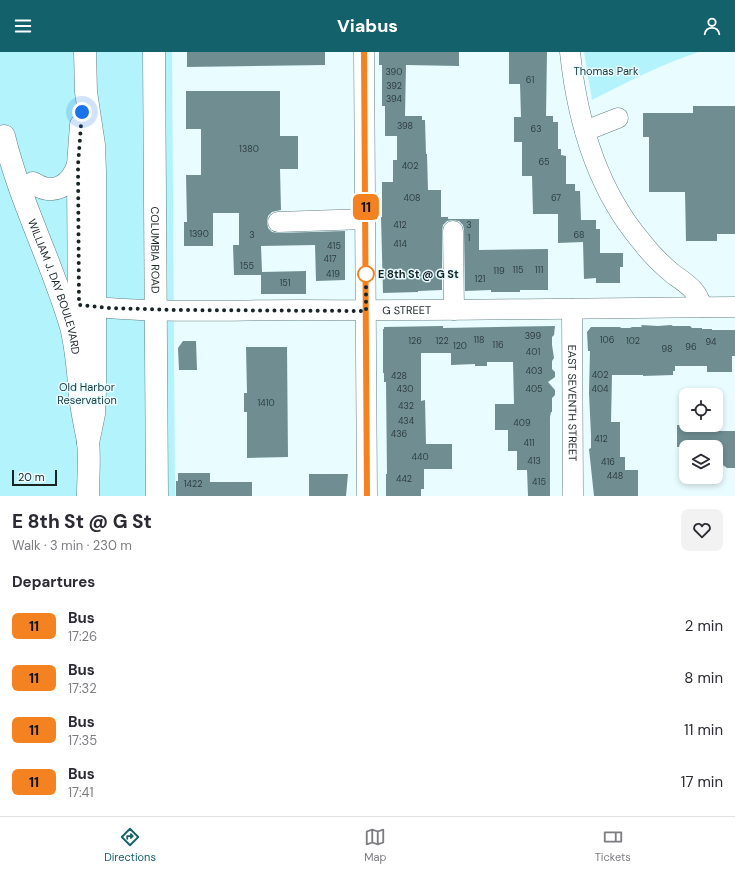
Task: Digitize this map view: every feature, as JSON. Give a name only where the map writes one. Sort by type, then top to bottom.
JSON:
[{"type":"main road","points":[[79,370],[87,306],[94,145],[86,92],[85,52]]},
{"type":"main road","name":"COLUMBIA ROAD","points":[[154,52],[157,496]]},
{"type":"main road","points":[[86,92],[78,165],[87,306]]},
{"type":"main road","name":"WILLIAM J. DAY BOULEVARD","points":[[2,132],[33,183],[87,306],[94,334],[95,391],[94,414],[88,443]]},
{"type":"main road","name":"WILLIAM J. DAY BOULEVARD","points":[[2,132],[14,174],[71,327],[79,370],[83,418],[88,443],[88,496]]},
{"type":"main road","points":[[33,183],[40,188],[47,189],[54,189],[62,186],[75,175],[78,165]]},
{"type":"street","points":[[364,52],[367,496]]},
{"type":"street","points":[[570,52],[575,85],[585,131],[598,170],[631,229],[652,255],[695,292],[703,307]]},
{"type":"street","points":[[585,131],[618,118]]},
{"type":"street","points":[[278,222],[366,219]]},
{"type":"street","points":[[453,231],[454,310]]},
{"type":"street","name":"G STREET","points":[[87,306],[156,310],[366,311],[735,307]]},
{"type":"street","name":"EAST SEVENTH STREET","points":[[572,309],[573,496]]},
{"type":"green space","name":"Old Harbor Reservation","points":[[0,52],[172,52],[175,496],[0,496]]},
{"type":"green space","name":"Thomas Park","points":[[584,52],[699,52],[631,80],[592,100]]},
{"type":"building","points":[[187,52],[325,52],[325,65],[187,67]]},
{"type":"building","points":[[379,52],[459,52],[459,66],[406,65],[405,116],[422,116],[422,120],[425,120],[428,190],[441,190],[441,217],[448,217],[448,219],[479,219],[479,250],[548,249],[548,290],[520,290],[520,292],[491,292],[491,290],[465,291],[464,230],[463,225],[459,221],[452,220],[447,221],[443,225],[442,231],[442,290],[383,293],[381,217],[382,182],[393,182],[393,160],[397,160],[397,136],[385,136],[385,106],[382,106],[382,65],[379,65]]},
{"type":"building","points":[[509,52],[547,52],[546,116],[553,116],[553,122],[558,122],[558,149],[561,149],[561,155],[566,156],[566,184],[575,184],[575,191],[580,191],[581,220],[596,220],[596,229],[600,229],[600,253],[623,253],[623,267],[620,267],[620,283],[596,283],[596,278],[584,279],[583,242],[558,243],[558,214],[533,214],[532,176],[522,176],[522,142],[514,142],[514,117],[521,117],[520,84],[509,84]]},
{"type":"building","points":[[186,91],[280,91],[280,136],[298,136],[298,169],[280,169],[281,210],[272,212],[268,216],[268,228],[272,232],[278,233],[345,231],[345,280],[316,281],[315,245],[261,246],[262,272],[306,271],[306,294],[261,294],[261,275],[234,275],[233,245],[239,245],[239,213],[213,213],[213,246],[184,246],[184,222],[187,222],[186,175],[201,175],[201,129],[186,129]]},
{"type":"building","points":[[693,106],[735,106],[735,234],[717,234],[717,241],[686,241],[685,192],[649,192],[649,137],[643,137],[643,113],[693,113]]},
{"type":"building","points":[[641,325],[690,326],[692,328],[712,330],[735,330],[735,356],[732,356],[732,372],[707,372],[707,366],[675,366],[673,375],[612,375],[611,422],[620,422],[620,457],[625,457],[625,470],[638,470],[638,496],[594,496],[589,449],[591,448],[589,393],[590,351],[588,351],[587,332],[591,327],[630,328],[642,327]]},
{"type":"building","points":[[443,326],[443,328],[555,326],[554,335],[552,337],[554,358],[552,361],[552,369],[555,372],[555,377],[548,382],[555,390],[555,395],[552,398],[552,412],[550,417],[550,496],[528,496],[527,470],[517,470],[517,451],[508,451],[508,430],[495,430],[495,404],[514,404],[513,362],[487,362],[487,366],[475,366],[475,364],[451,365],[451,353],[421,353],[421,401],[425,400],[426,444],[452,444],[452,469],[424,469],[424,489],[421,489],[421,496],[386,496],[386,382],[384,382],[383,373],[383,329],[384,327]]},
{"type":"building","points":[[183,341],[196,341],[197,370],[179,370],[178,348]]},
{"type":"building","points":[[246,347],[287,347],[288,457],[247,458],[247,412],[244,412],[244,393],[247,393]]},
{"type":"building","points":[[677,425],[679,425],[679,432],[735,431],[735,468],[727,468],[723,465],[723,440],[679,440],[679,447],[677,447]]},
{"type":"building","points":[[178,473],[210,473],[210,482],[252,482],[252,496],[176,496],[176,481],[178,481]]},
{"type":"building","points":[[309,474],[348,474],[346,496],[309,496]]},
{"type":"bus line","name":"11","points":[[364,52],[367,496]]},
{"type":"place","name":"E 8th St @ G St","points":[[366,274]]},
{"type":"route","points":[[82,112],[78,165],[79,305],[110,308],[174,310],[366,311],[366,274]]}]
